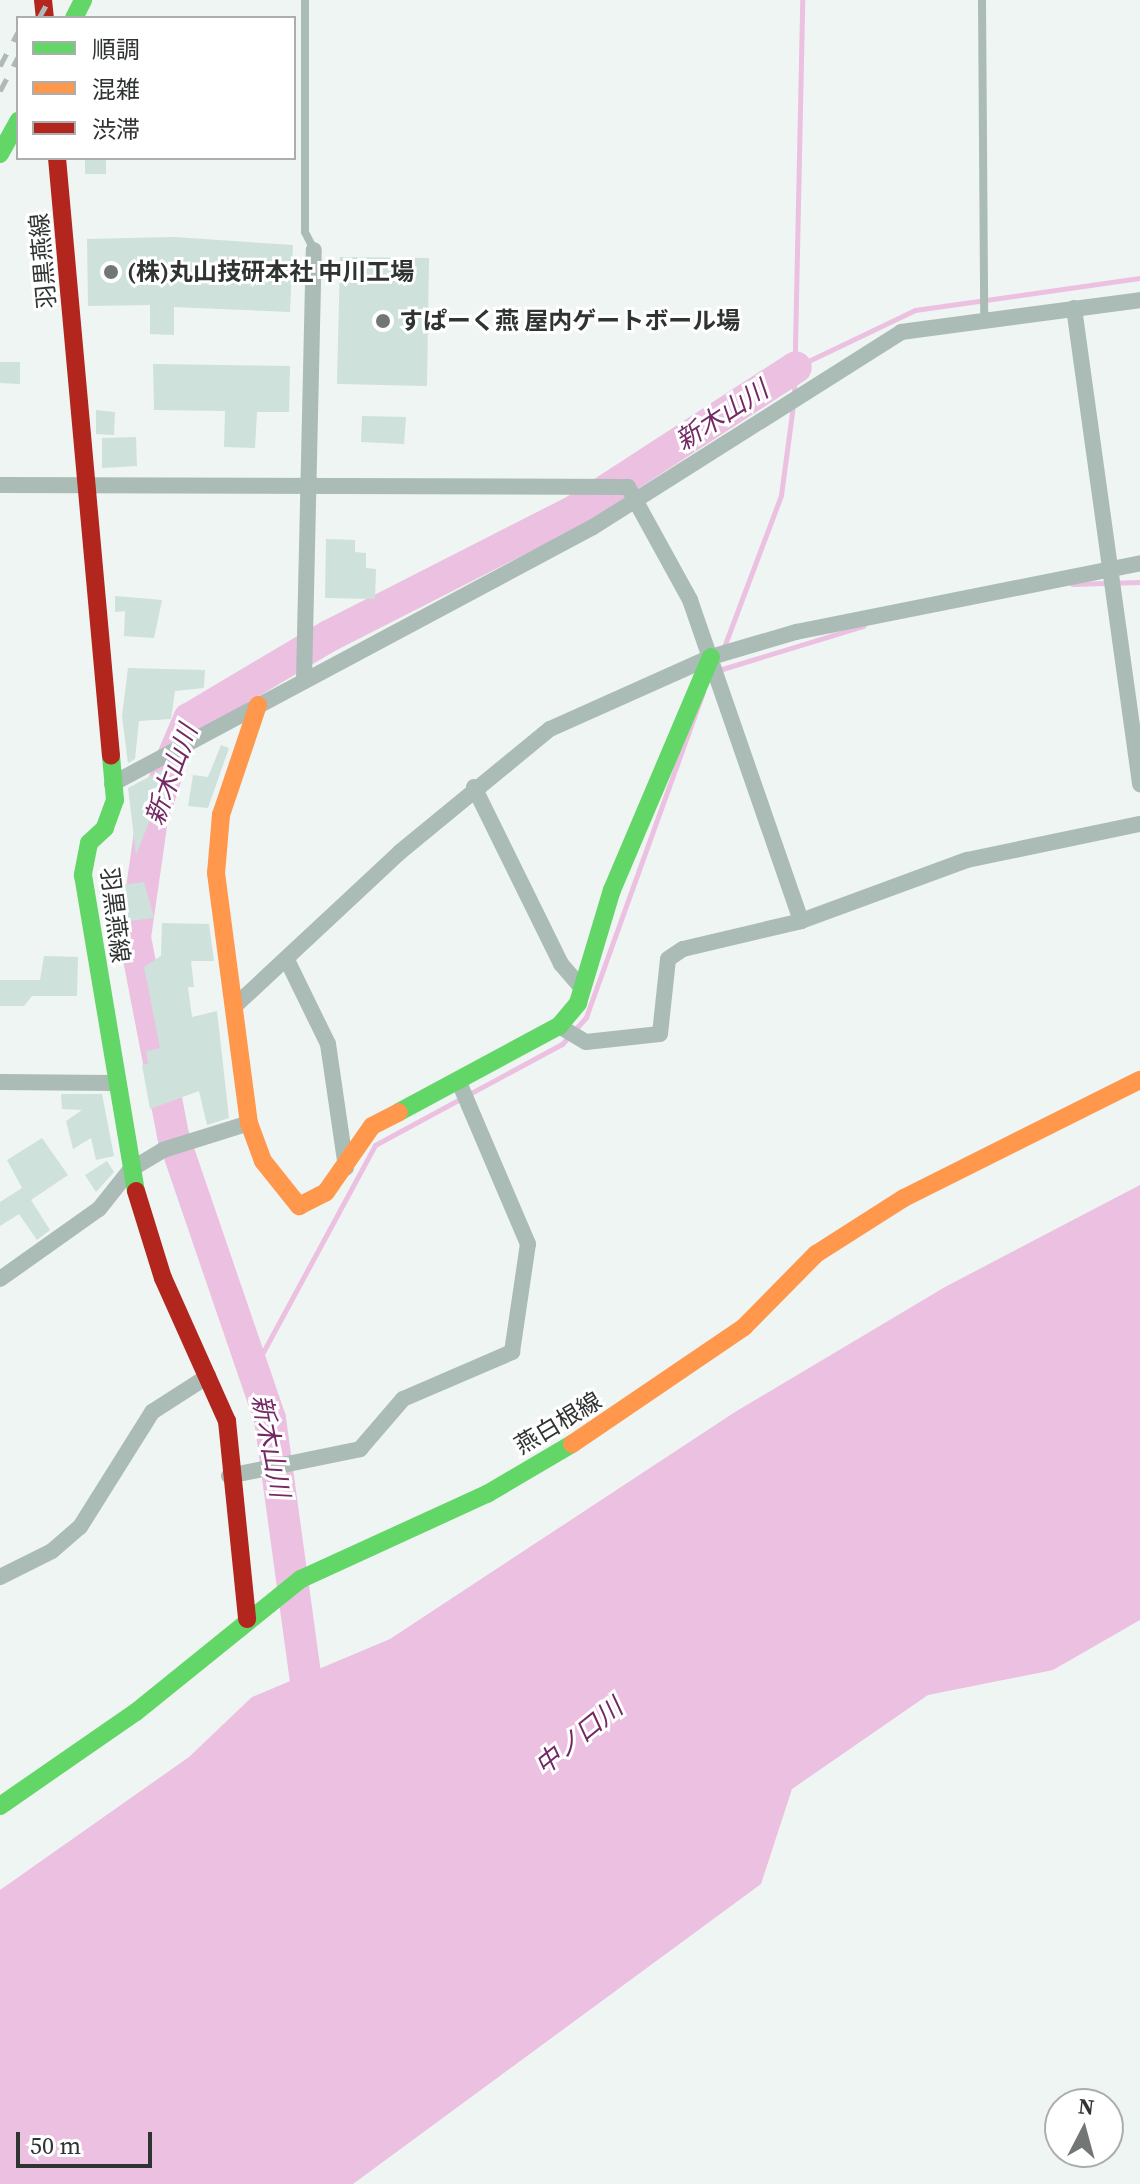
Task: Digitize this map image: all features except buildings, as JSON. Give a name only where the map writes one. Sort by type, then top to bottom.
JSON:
[{"type":"main road","points":[[0,154],[16,125]]},
{"type":"main road","name":"羽黒燕線","points":[[57,160],[115,800],[105,828],[82,862],[112,1083],[130,1170],[163,1278],[227,1421],[229,1476],[247,1619]]},
{"type":"main road","points":[[258,705],[217,850],[249,1123],[263,1161],[299,1206],[326,1192],[346,1168],[372,1126],[559,1026],[582,988],[612,890],[688,697],[711,657]]},
{"type":"main road","name":"燕白根線","points":[[0,1806],[136,1712],[247,1619],[301,1579],[487,1494],[579,1440],[744,1327],[816,1254],[904,1198],[1140,1080]]},
{"type":"street","points":[[304,680],[311,489],[314,250]]},
{"type":"street","points":[[112,784],[638,500],[901,332],[1140,300]]},
{"type":"street","points":[[1074,308],[1105,568],[1140,784]]},
{"type":"street","points":[[0,485],[311,489],[628,487],[638,500],[711,657],[801,921]]},
{"type":"street","points":[[236,1005],[288,962],[474,787],[550,729],[711,657],[941,598],[1140,563]]},
{"type":"street","points":[[474,787],[561,964],[582,988]]},
{"type":"street","points":[[559,1026],[586,1042],[660,1034],[668,959],[801,921],[967,860],[1140,824]]},
{"type":"street","points":[[288,962],[328,1044],[346,1168]]},
{"type":"street","points":[[0,1082],[112,1083]]},
{"type":"street","points":[[229,1476],[360,1449],[403,1399],[512,1352],[528,1244],[459,1082]]},
{"type":"street","points":[[0,1279],[99,1209],[130,1170],[163,1150],[249,1123]]},
{"type":"street","points":[[0,1577],[52,1551],[80,1527],[152,1412],[208,1376]]},
{"type":"lane","points":[[305,0],[305,232],[314,250]]},
{"type":"lane","points":[[982,0],[984,322]]},
{"type":"water","name":"中ノ口川","points":[[1140,1185],[1140,1620],[1053,1670],[928,1695],[792,1789],[761,1884],[353,2184],[0,2184],[0,1890],[189,1757],[252,1697],[390,1639],[735,1412],[945,1287]]},
{"type":"waterway","name":"新木山川","points":[[794,395],[802,0]]},
{"type":"waterway","points":[[796,367],[915,310],[1140,278]]},
{"type":"waterway","name":"新木山川","points":[[311,1718],[270,1419],[173,1135],[135,937],[152,819],[171,761],[189,719],[329,636],[576,510],[796,367]]},
{"type":"waterway","points":[[724,647],[781,495],[793,405]]},
{"type":"waterway","points":[[1072,584],[1140,582]]},
{"type":"waterway","points":[[719,670],[863,626]]},
{"type":"waterway","points":[[255,1367],[375,1145],[562,1044],[586,1017],[703,692]]},
{"type":"railway","points":[[40,16],[49,0]]},
{"type":"railway","points":[[0,66],[16,36]]},
{"type":"railway","points":[[0,91],[16,61]]},
{"type":"traffic: fast","points":[[75,16],[83,0]]},
{"type":"traffic: fast","points":[[0,154],[16,125]]},
{"type":"traffic: fast","points":[[399,1112],[559,1026],[578,1003],[612,890],[711,657]]},
{"type":"traffic: fast","points":[[111,756],[115,800],[105,828],[89,843],[83,875],[136,1191]]},
{"type":"traffic: fast","points":[[0,1806],[136,1712],[301,1579],[487,1494],[572,1444]]},
{"type":"traffic: slow","points":[[258,705],[221,815],[216,873],[249,1123],[263,1161],[299,1206],[326,1192],[372,1126],[399,1112]]},
{"type":"traffic: slow","points":[[572,1444],[744,1327],[816,1254],[904,1198],[1140,1080]]},
{"type":"traffic: jam","points":[[43,0],[45,16]]},
{"type":"traffic: jam","points":[[57,160],[111,756]]},
{"type":"traffic: jam","points":[[136,1191],[163,1278],[227,1421],[247,1619]]},
{"type":"place","name":"(株)丸山技研本社 中川工場","points":[[111,272]]},
{"type":"place","name":"すぱーく燕 屋内ゲートボール場","points":[[383,321]]}]
